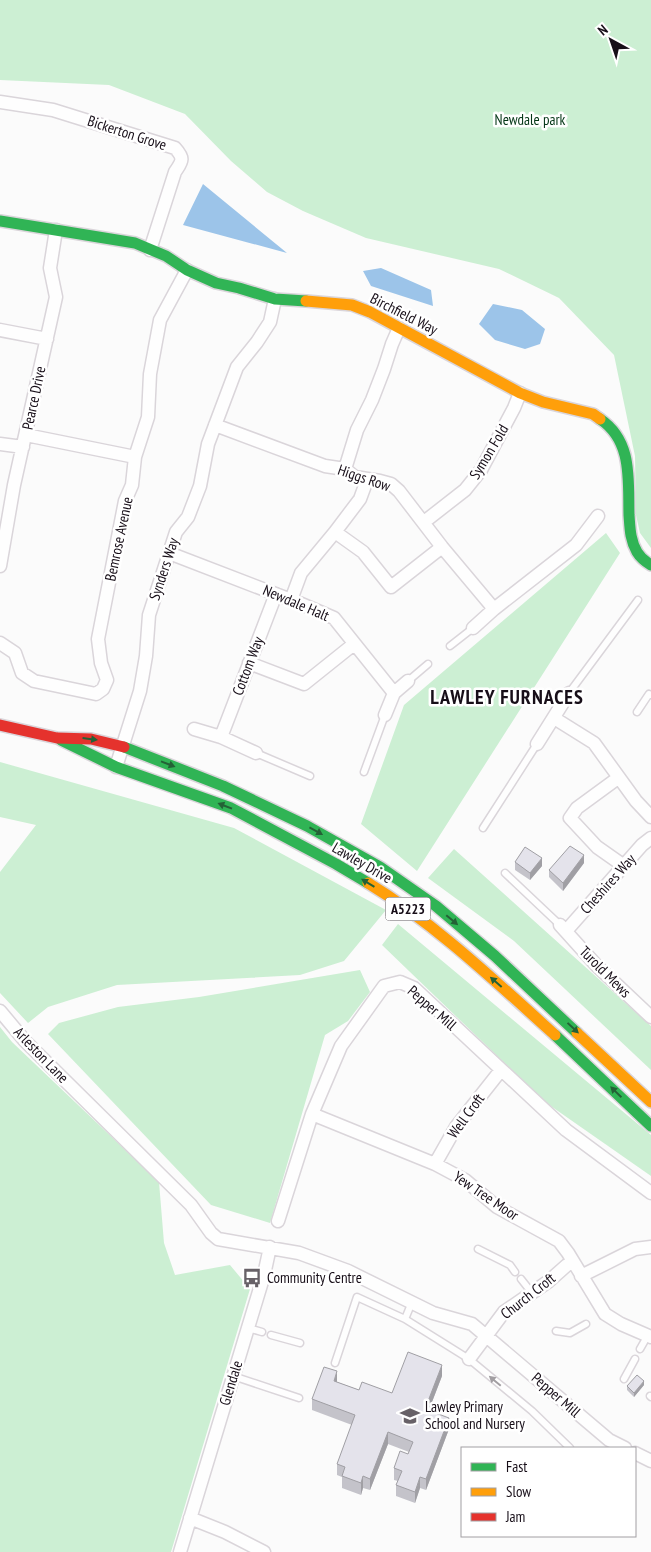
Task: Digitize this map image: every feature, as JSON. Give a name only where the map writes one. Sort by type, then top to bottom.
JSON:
[{"type":"main road","name":"Birchfield Way","points":[[0,221],[135,243],[166,256],[187,270],[216,283],[275,299],[308,300],[352,305],[370,312],[520,392],[543,402],[593,414],[609,425],[620,442],[628,462],[630,536],[644,561],[651,565]]},
{"type":"main road","name":"Lawley Drive","points":[[0,725],[57,738],[91,739],[123,747],[223,786],[307,826],[380,866],[436,906],[495,956],[651,1102]]},
{"type":"main road","name":"Lawley Drive","points":[[57,738],[116,768],[231,808],[336,864],[397,901],[457,947],[559,1038],[651,1126]]},
{"type":"street","name":"Bickerton Grove","points":[[0,102],[53,110],[175,148],[181,155],[182,162],[175,172],[150,250]]},
{"type":"street","name":"Pearce Drive","points":[[0,566],[1,549],[14,485],[56,298],[50,268],[56,230]]},
{"type":"street","name":"Bemrose Avenue","points":[[0,643],[16,653],[22,673],[34,681],[96,694],[103,689],[107,680],[101,663],[98,639],[125,501],[132,485],[135,457],[148,417],[150,374],[160,320],[187,270]]},
{"type":"street","name":"Synders Way","points":[[116,768],[140,691],[146,656],[149,615],[176,532],[188,517],[200,486],[208,444],[237,367],[270,322],[275,299]]},
{"type":"street","points":[[344,468],[399,328]]},
{"type":"street","points":[[0,330],[47,340]]},
{"type":"street","name":"Symon Fold","points":[[424,522],[466,490],[481,470],[514,408],[520,392]]},
{"type":"street","name":"Higgs Row","points":[[215,425],[325,466],[344,468],[355,477],[391,484],[399,491],[442,547],[494,609]]},
{"type":"street","points":[[0,444],[25,441],[135,457]]},
{"type":"street","points":[[291,600],[301,573],[360,499],[367,480]]},
{"type":"street","points":[[473,628],[494,609],[576,545],[598,516]]},
{"type":"street","points":[[335,532],[363,552],[391,587],[442,547]]},
{"type":"street","name":"Newdale Halt","points":[[169,553],[334,618],[394,693]]},
{"type":"street","name":"Cottom Way","points":[[221,737],[276,594]]},
{"type":"street","points":[[249,663],[304,684],[354,644]]},
{"type":"street","points":[[384,715],[394,693],[408,682]]},
{"type":"street","points":[[537,744],[569,693]]},
{"type":"street","points":[[554,718],[594,743],[618,778],[651,816]]},
{"type":"street","points":[[194,728],[221,737],[256,753]]},
{"type":"street","points":[[618,778],[577,808],[570,818],[597,847],[624,866]]},
{"type":"street","name":"Cheshires Way","points":[[563,928],[651,838]]},
{"type":"street","name":"Turold Mews","points":[[563,928],[596,966],[651,1017]]},
{"type":"street","name":"Pepper Mill","points":[[278,1221],[312,1114],[341,1046],[384,986],[400,982],[414,988],[566,1130],[651,1193]]},
{"type":"street","name":"Arleston Lane","points":[[0,1011],[25,1041],[190,1205],[210,1233],[218,1238],[270,1247]]},
{"type":"street","name":"Well Croft","points":[[435,1164],[456,1127],[501,1070]]},
{"type":"street","name":"Yew Tree Moor","points":[[312,1114],[435,1164],[465,1180],[497,1206],[558,1241],[573,1262],[603,1315],[649,1336]]},
{"type":"street","name":"Pepper Mill","points":[[270,1247],[299,1253],[348,1271],[433,1313],[472,1324],[486,1334],[606,1444],[620,1447]]},
{"type":"street","name":"Glendale","points":[[180,1552],[264,1276],[270,1247]]},
{"type":"street","points":[[581,1276],[635,1249],[651,1247]]},
{"type":"street","name":"Church Croft","points":[[468,1359],[504,1312],[573,1262]]},
{"type":"street","points":[[636,1454],[651,1461]]},
{"type":"street","points":[[190,1518],[225,1532],[264,1552]]},
{"type":"lane","points":[[569,693],[638,600]]},
{"type":"lane","points":[[450,646],[473,628]]},
{"type":"lane","points":[[408,682],[428,664]]},
{"type":"lane","points":[[637,712],[649,694],[651,695]]},
{"type":"lane","points":[[364,772],[384,715]]},
{"type":"lane","points":[[483,828],[537,744]]},
{"type":"lane","points":[[256,753],[310,776]]},
{"type":"lane","points":[[504,873],[563,928]]},
{"type":"lane","points":[[478,1249],[510,1265],[515,1272]]},
{"type":"lane","points":[[521,1279],[532,1293]]},
{"type":"lane","points":[[335,1363],[357,1297],[405,1319],[468,1359],[532,1411],[569,1447]]},
{"type":"lane","points":[[405,1319],[412,1302]]},
{"type":"lane","points":[[556,1331],[570,1333],[586,1324]]},
{"type":"lane","points":[[248,1328],[262,1332]]},
{"type":"lane","points":[[271,1335],[300,1343]]},
{"type":"lane","points":[[640,1349],[649,1336]]},
{"type":"lane","points":[[624,1379],[635,1359]]},
{"type":"lane","points":[[234,1376],[299,1398]]},
{"type":"green space","name":"Newdale park","points":[[0,0],[651,0],[651,548],[640,533],[636,515],[635,456],[614,355],[559,298],[499,269],[366,238],[303,211],[267,192],[231,161],[185,114],[109,85],[0,80]]},
{"type":"green space","points":[[606,533],[620,553],[417,871],[361,824],[404,705]]},
{"type":"green space","points":[[0,762],[234,828],[386,910],[344,961],[300,975],[117,985],[48,1007],[28,1023],[0,993],[0,872],[36,825],[0,817]]},
{"type":"green space","points":[[454,849],[651,1026],[651,1070],[514,941],[428,878]]},
{"type":"green space","points":[[398,924],[651,1135],[651,1176],[545,1102],[382,945]]},
{"type":"green space","points":[[360,970],[370,992],[348,1021],[325,1035],[270,1223],[211,1205],[48,1034],[59,1023],[118,1007],[199,997]]},
{"type":"green space","points":[[0,1027],[12,1042],[159,1182],[164,1243],[175,1275],[230,1265],[250,1289],[171,1552],[0,1552]]},
{"type":"water","points":[[203,184],[287,253],[183,225]]},
{"type":"water","points":[[381,268],[431,290],[433,306],[371,286],[363,271]]},
{"type":"water","points":[[493,304],[522,310],[545,329],[540,344],[525,349],[495,340],[479,324]]},
{"type":"building","points":[[570,846],[584,855],[563,883],[549,870]]},
{"type":"building","points":[[525,847],[542,858],[530,873],[515,862]]},
{"type":"building","points":[[408,1352],[442,1365],[425,1409],[449,1418],[426,1479],[420,1477],[415,1492],[396,1485],[402,1471],[394,1468],[400,1451],[408,1454],[413,1442],[388,1432],[370,1479],[363,1476],[361,1483],[342,1476],[345,1467],[337,1464],[355,1415],[312,1399],[324,1367],[337,1371],[334,1381],[359,1390],[362,1382],[392,1393]]},
{"type":"building","points":[[637,1375],[644,1381],[634,1393],[627,1386]]},
{"type":"traffic: fast","points":[[0,221],[135,243],[166,256],[187,270],[216,283],[275,299],[306,301]]},
{"type":"traffic: fast","points":[[600,419],[611,428],[623,450],[628,475],[629,515],[632,538],[638,554],[651,565]]},
{"type":"traffic: fast","points":[[61,740],[116,767],[231,808],[368,883]]},
{"type":"traffic: fast","points":[[124,747],[223,786],[307,826],[380,867],[436,906],[495,956],[577,1033]]},
{"type":"traffic: fast","points":[[555,1035],[651,1126]]},
{"type":"traffic: slow","points":[[306,301],[352,305],[370,312],[520,393],[543,402],[593,414],[600,419]]},
{"type":"traffic: slow","points":[[368,883],[442,935],[555,1035]]},
{"type":"traffic: slow","points":[[577,1033],[651,1102]]},
{"type":"traffic: jam","points":[[0,725],[57,738],[91,739],[124,747]]},
{"type":"place","name":"Community Centre","points":[[252,1278]]},
{"type":"place","name":"Lawley Primary School and Nursery","points":[[410,1416]]},
{"type":"district","name":"LAWLEY FURNACES","points":[[507,697]]}]
